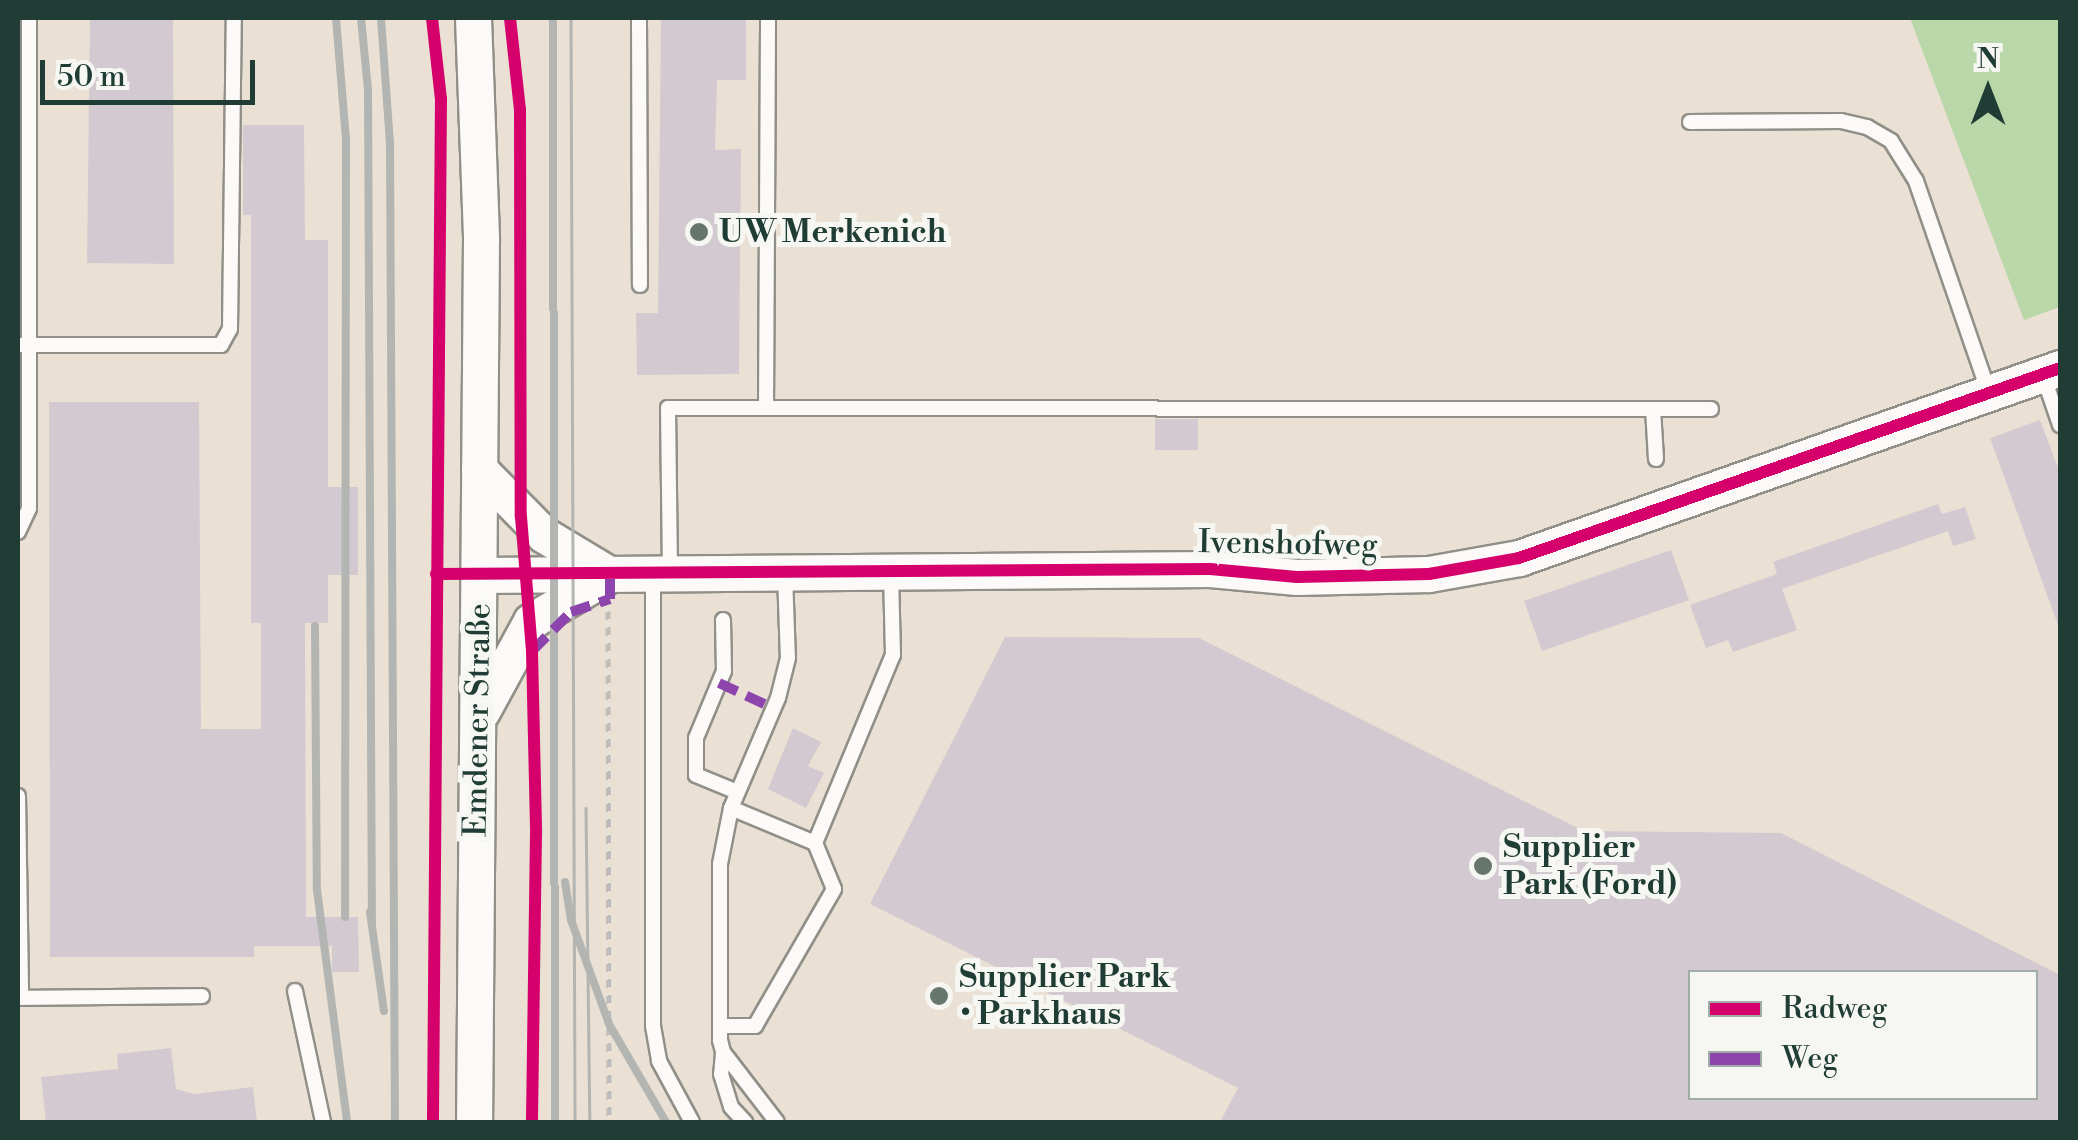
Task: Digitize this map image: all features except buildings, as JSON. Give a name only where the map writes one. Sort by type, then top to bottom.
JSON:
[{"type":"street","name":"Emdener Straße","points":[[473,18],[480,149],[474,1122]]},
{"type":"street","name":"Ivenshofweg","points":[[479,575],[613,590],[662,574],[1210,569],[1297,577],[1429,574],[1519,558],[2052,371]]},
{"type":"street","points":[[479,469],[544,536],[613,590]]},
{"type":"street","points":[[478,718],[531,621],[577,590],[613,590]]},
{"type":"lane","points":[[18,532],[29,508],[23,38],[29,18]]},
{"type":"lane","points":[[25,345],[222,345],[230,329],[234,18]]},
{"type":"lane","points":[[639,18],[640,285]]},
{"type":"lane","points":[[766,408],[768,18]]},
{"type":"lane","points":[[1690,122],[1841,121],[1867,126],[1891,141],[1916,181],[1988,393]]},
{"type":"lane","points":[[2052,371],[2060,425]]},
{"type":"lane","points":[[692,1122],[659,1060],[653,1026],[668,408],[1711,408]]},
{"type":"lane","points":[[1653,408],[1656,459]]},
{"type":"lane","points":[[720,1026],[755,1026],[834,890],[816,843],[893,655],[890,571]]},
{"type":"lane","points":[[745,1122],[730,1107],[722,1074],[720,864],[731,808],[778,698],[788,658],[784,572]]},
{"type":"lane","points":[[723,620],[724,671],[696,738],[696,775],[737,792]]},
{"type":"lane","points":[[18,796],[20,998],[202,996]]},
{"type":"lane","points":[[731,808],[816,843]]},
{"type":"lane","points":[[296,991],[323,1122]]},
{"type":"lane","points":[[723,1052],[776,1122]]},
{"type":"path","points":[[609,1122],[606,613],[613,590]]},
{"type":"green space","points":[[1910,18],[2060,18],[2060,307],[2024,320]]},
{"type":"tram line","points":[[571,18],[575,1122]]},
{"type":"tram line","points":[[586,808],[590,1122]]},
{"type":"railway","points":[[336,18],[346,139],[345,917]]},
{"type":"railway","points":[[361,18],[368,90],[372,924]]},
{"type":"railway","points":[[381,18],[390,143],[395,1122]]},
{"type":"railway","points":[[553,18],[555,1122]]},
{"type":"railway","points":[[315,626],[317,890],[347,1122]]},
{"type":"railway","points":[[565,882],[571,920],[609,1024],[666,1122]]},
{"type":"railway","points":[[370,912],[384,1011]]},
{"type":"marked path","points":[[532,651],[571,612],[610,599],[610,575]]},
{"type":"marked path","points":[[719,683],[773,708]]},
{"type":"cycle path","points":[[432,18],[441,99],[433,1122]]},
{"type":"cycle path","points":[[510,18],[520,110],[521,517],[532,651],[536,833],[532,1122]]},
{"type":"cycle path","points":[[436,574],[1210,569],[1297,577],[1429,574],[1519,558],[2060,368]]},
{"type":"place","name":"UW Merkenich","points":[[699,232]]},
{"type":"place","name":"Supplier Park (Ford)","points":[[1483,866]]},
{"type":"place","name":"Supplier Park • Parkhaus","points":[[939,996]]}]
